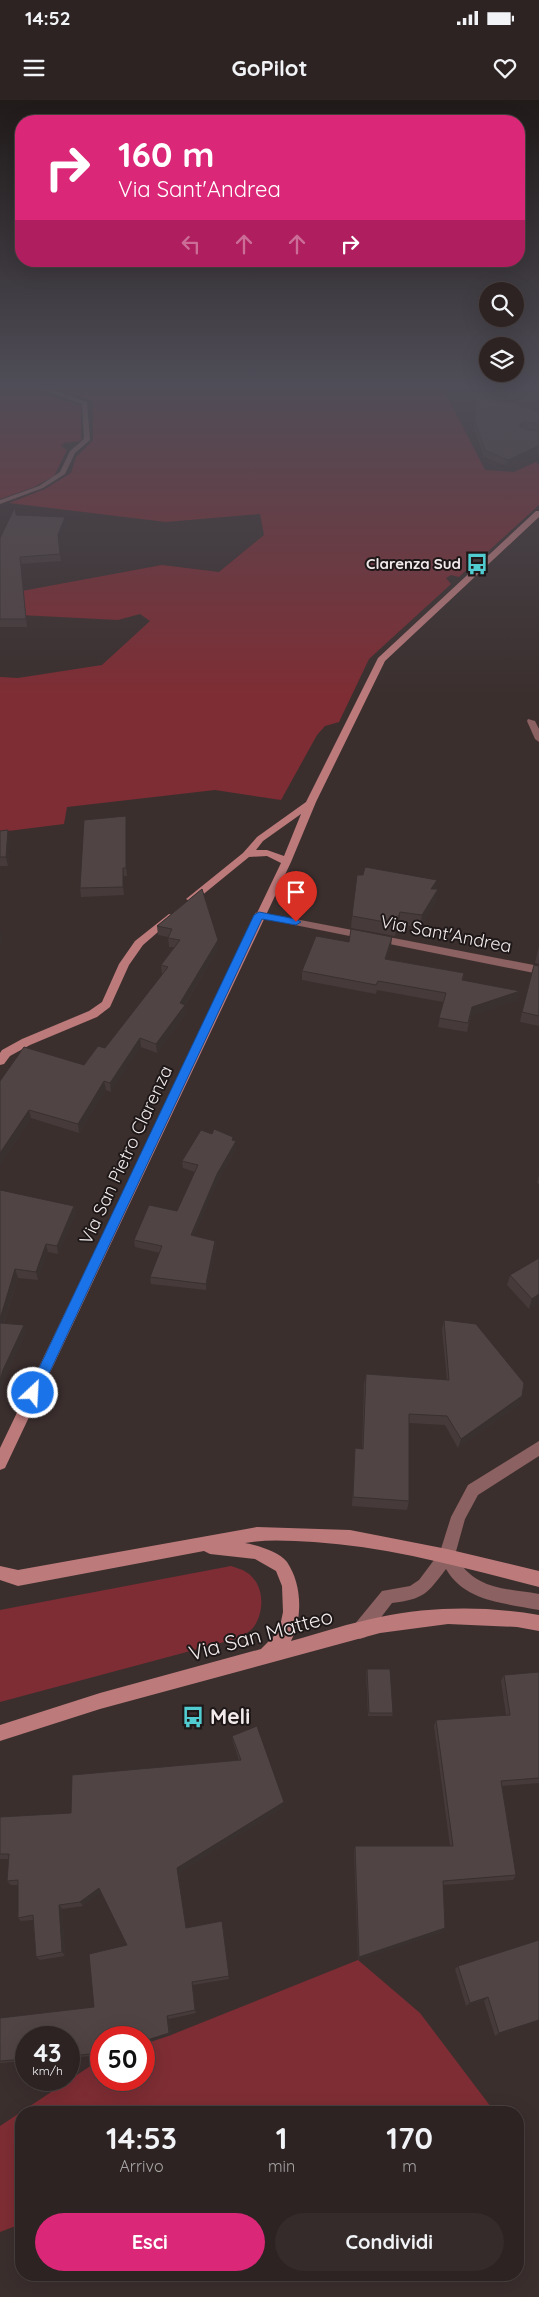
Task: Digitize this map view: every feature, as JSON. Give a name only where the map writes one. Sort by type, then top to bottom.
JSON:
[{"type":"main road","points":[[0,1061],[6,1054],[26,1042],[93,1014],[106,1004],[124,964],[139,943],[246,855],[260,839],[311,802],[381,660],[539,513]]},
{"type":"main road","name":"Via San Pietro Clarenza","points":[[0,1463],[259,915],[286,862],[311,802]]},
{"type":"main road","points":[[246,855],[257,852],[269,852],[279,856],[286,862]]},
{"type":"main road","points":[[0,1573],[18,1578],[257,1534],[299,1534],[350,1537],[447,1556],[539,1579]]},
{"type":"main road","points":[[196,1546],[257,1552],[281,1566],[290,1586],[291,1612],[286,1636],[266,1655]]},
{"type":"main road","name":"Via San Matteo","points":[[0,1733],[23,1724],[266,1655],[380,1625],[448,1616],[517,1619],[539,1623]]},
{"type":"main road","points":[[0,1726],[23,1724]]},
{"type":"street","points":[[0,502],[31,491]]},
{"type":"street","points":[[531,721],[539,739]]},
{"type":"street","name":"Via Sant'Andrea","points":[[259,915],[539,970]]},
{"type":"street","points":[[360,1631],[388,1596],[413,1593],[424,1585],[447,1556],[458,1518],[473,1490],[539,1448]]},
{"type":"street","points":[[447,1556],[460,1577],[474,1588],[539,1602]]},
{"type":"shaded area","points":[[0,491],[24,491],[0,499]]},
{"type":"shaded area","points":[[41,491],[539,491],[539,505],[483,556],[472,553],[466,558],[475,562],[459,577],[451,575],[446,578],[451,584],[369,659],[339,722],[325,726],[317,735],[281,800],[215,790],[67,807],[64,824],[0,832],[0,677],[18,678],[102,665],[150,621],[140,614],[118,620],[0,614],[0,595],[162,565],[219,572],[264,535],[260,514],[166,522],[9,503]]},
{"type":"shaded area","points":[[231,1566],[244,1571],[252,1577],[261,1597],[260,1612],[254,1627],[239,1638],[0,1702],[0,1610]]},
{"type":"shaded area","points":[[358,1960],[420,2013],[490,2106],[30,2106],[53,2091],[80,2091],[80,2073],[90,2066],[90,2091],[155,2091],[155,2040]]},
{"type":"shaded area","points":[[15,2116],[15,2226],[0,2232],[0,2126]]},
{"type":"building","points":[[15,507],[16,515],[65,517],[58,535],[60,554],[20,557],[26,619],[0,619],[0,538]]},
{"type":"building","points":[[126,816],[126,868],[123,868],[123,887],[80,888],[84,820]]},
{"type":"building","points":[[8,830],[6,857],[0,857],[0,831]]},
{"type":"building","points":[[365,867],[437,880],[431,889],[438,889],[422,915],[400,912],[396,924],[352,916],[357,875],[363,875]]},
{"type":"building","points":[[202,889],[218,940],[180,1003],[185,1005],[156,1044],[140,1038],[110,1083],[104,1081],[78,1124],[29,1110],[0,1153],[0,1081],[24,1047],[84,1065],[98,1046],[105,1048],[168,967],[161,965],[180,940],[168,938],[172,929],[157,926]]},
{"type":"building","points":[[351,929],[392,937],[385,959],[464,973],[462,980],[520,991],[472,1007],[468,1023],[439,1018],[446,993],[378,981],[376,985],[302,971],[316,936],[349,942]]},
{"type":"building","points":[[534,965],[539,966],[539,1016],[522,1012]]},
{"type":"building","points":[[214,1129],[233,1137],[232,1140],[236,1141],[217,1174],[191,1235],[215,1241],[206,1284],[150,1277],[162,1246],[134,1240],[149,1205],[177,1211],[198,1165],[182,1161],[201,1130],[212,1134]]},
{"type":"building","points":[[0,1190],[74,1206],[57,1246],[46,1244],[36,1272],[15,1269],[0,1319]]},
{"type":"building","points":[[539,1258],[539,1294],[532,1299],[510,1275]]},
{"type":"building","points":[[444,1320],[476,1324],[524,1383],[522,1396],[461,1439],[447,1416],[409,1414],[409,1501],[353,1497],[355,1448],[363,1449],[366,1374],[449,1380]]},
{"type":"building","points":[[0,1323],[24,1325],[0,1380]]},
{"type":"building","points":[[367,1669],[390,1669],[393,1713],[369,1713]]},
{"type":"building","points":[[539,1672],[539,1778],[501,1781],[516,1875],[443,1881],[445,1928],[359,1957],[355,1846],[453,1846],[436,1720],[510,1715],[504,1675]]},
{"type":"building","points":[[257,1726],[284,1802],[177,1868],[186,1928],[222,1921],[229,1976],[192,1982],[195,2010],[167,2016],[169,2033],[155,2037],[155,2026],[90,2026],[90,2054],[80,2055],[80,2026],[15,2026],[15,2060],[0,2061],[0,2018],[94,2007],[89,1954],[127,1945],[99,1888],[80,1902],[59,1905],[62,1952],[36,1957],[33,1915],[18,1918],[18,1880],[7,1881],[9,1854],[0,1854],[0,1817],[71,1813],[72,1775],[241,1760],[232,1736]]},
{"type":"building","points":[[539,1940],[539,2020],[499,2033],[488,1997],[470,2003],[458,1966]]},
{"type":"place","name":"Clarenza Sud","points":[[477,564]]},
{"type":"place","name":"Meli","points":[[193,1717]]},
{"type":"route","points":[[33,1393],[259,915],[296,922]]}]
